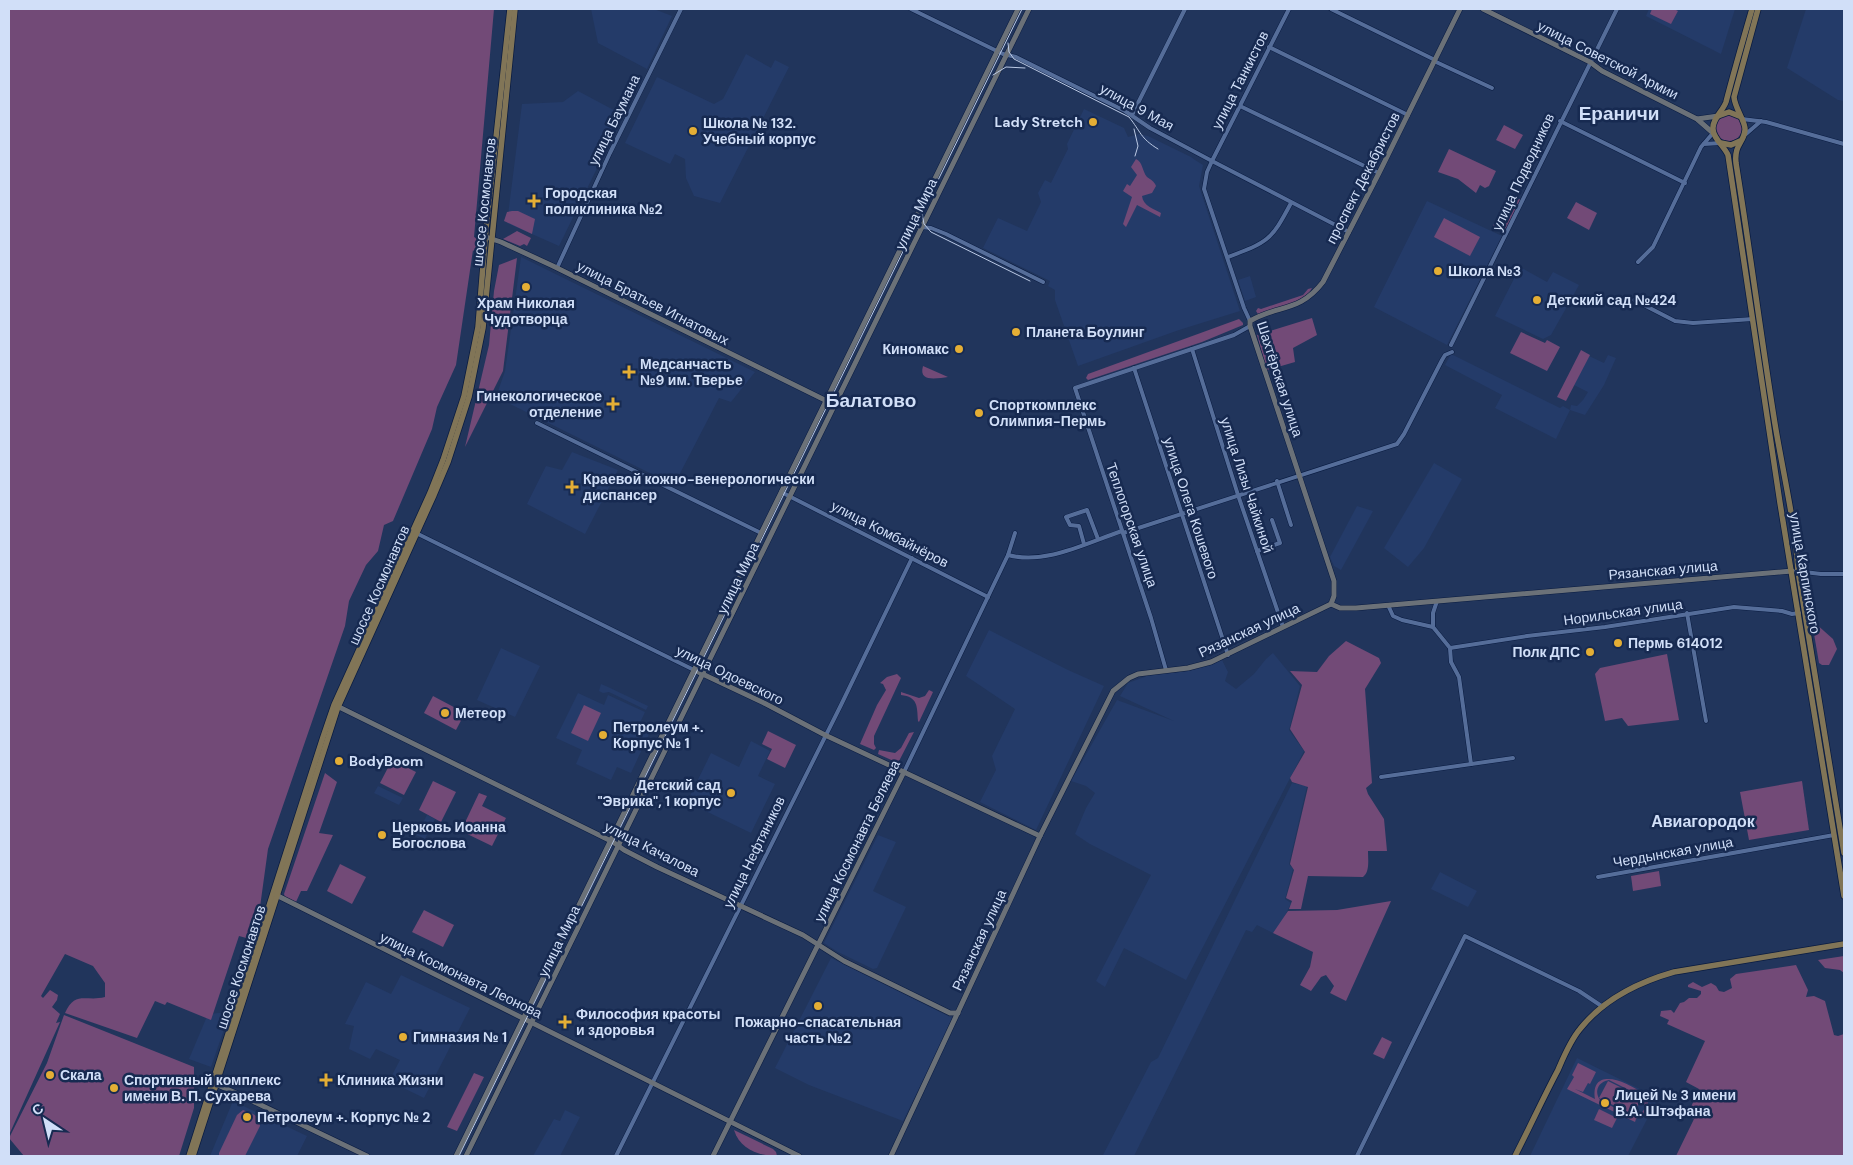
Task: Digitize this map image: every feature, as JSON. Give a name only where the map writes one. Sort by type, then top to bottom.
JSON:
[{"type":"main road","name":"шоссе Космонавтов","points":[[489,237],[510,9]]},
{"type":"main road","name":"шоссе Космонавтов","points":[[193,1156],[336,706],[414,532],[443,460],[464,396],[478,327],[515,9]]},
{"type":"main road","name":"улица Мира","points":[[456,1156],[1018,9]]},
{"type":"main road","name":"улица Мира","points":[[466,1156],[1029,9]]},
{"type":"main road","name":"проспект Декабристов","points":[[1250,324],[1258,316],[1291,307],[1312,295],[1326,276],[1350,232],[1460,9]]},
{"type":"main road","name":"улица Советской Армии","points":[[1483,9],[1590,62],[1602,71],[1697,119],[1713,133]]},
{"type":"main road","points":[[1713,133],[1713,124],[1725,103],[1752,9]]},
{"type":"main road","name":"улица Карпинского","points":[[1758,9],[1735,89],[1734,97],[1746,127],[1735,155],[1774,423],[1795,537],[1795,571],[1799,613],[1838,835],[1844,896]]},
{"type":"main road","points":[[1697,119],[1718,116],[1729,112],[1741,117]]},
{"type":"main road","name":"улица Карпинского","points":[[1713,133],[1728,155],[1779,498],[1795,571],[1817,709]]},
{"type":"main road","points":[[1721,143],[1732,145],[1742,138]]},
{"type":"main road","name":"улица Братьев Игнатовых","points":[[489,237],[557,268],[835,405]]},
{"type":"main road","points":[[1743,254],[1746,250],[1750,251]]},
{"type":"main road","name":"Шахтёрская улица","points":[[1250,324],[1334,581],[1334,596],[1331,604]]},
{"type":"main road","points":[[1779,498],[1784,502],[1788,496]]},
{"type":"main road","name":"Рязанская улица","points":[[892,1156],[1040,836],[1113,691],[1129,678],[1138,674],[1200,666],[1331,604],[1340,608],[1388,605],[1795,571]]},
{"type":"main road","name":"улица Одоевского","points":[[694,670],[766,704],[825,735],[1040,836]]},
{"type":"main road","name":"улица Качалова","points":[[336,706],[619,845],[624,850],[657,867],[802,935],[844,960],[950,1013],[958,1013]]},
{"type":"main road","name":"улица Космонавта Беляева","points":[[713,1156],[904,772]]},
{"type":"main road","name":"улица Карпинского","points":[[1838,835],[1844,853]]},
{"type":"main road","name":"улица Космонавта Леонова","points":[[275,895],[799,1156]]},
{"type":"main road","points":[[1515,1156],[1572,1041],[1588,1020],[1603,1007],[1636,986],[1661,976],[1844,944]]},
{"type":"main road","name":"шоссе Космонавтов","points":[[189,1156],[215,1084]]},
{"type":"main road","points":[[215,1084],[367,1156]]},
{"type":"street","name":"улица Баумана","points":[[557,268],[610,153],[681,9]]},
{"type":"street","name":"улица 9 Мая","points":[[911,9],[997,51],[1016,56],[1132,115],[1150,128],[1212,162],[1350,232]]},
{"type":"street","points":[[1132,115],[1185,9]]},
{"type":"street","name":"улица Танкистов","points":[[1212,162],[1289,9]]},
{"type":"street","points":[[1331,9],[1492,88]]},
{"type":"street","name":"улица Подводников","points":[[1451,345],[1617,9]]},
{"type":"street","points":[[1269,47],[1408,115]]},
{"type":"street","points":[[1240,106],[1379,173]]},
{"type":"street","points":[[1741,117],[1844,144]]},
{"type":"street","points":[[1560,121],[1685,183]]},
{"type":"street","points":[[1742,138],[1761,121]]},
{"type":"street","points":[[1638,262],[1653,247],[1704,144],[1713,133]]},
{"type":"street","points":[[1704,144],[1721,143]]},
{"type":"street","name":"Шахтёрская улица","points":[[1212,162],[1207,172],[1204,189],[1250,324]]},
{"type":"street","points":[[1228,257],[1260,245],[1272,236],[1291,203]]},
{"type":"street","points":[[912,226],[923,226],[946,234],[1042,282]]},
{"type":"street","points":[[1634,300],[1675,322],[1693,323],[1760,318]]},
{"type":"street","name":"проспект Декабристов","points":[[1075,388],[1234,335],[1250,324]]},
{"type":"street","name":"улица Лизы Чайкиной","points":[[1192,349],[1283,627]]},
{"type":"street","points":[[1008,555],[1030,559],[1044,557],[1396,444],[1404,434],[1445,355],[1452,352]]},
{"type":"street","name":"улица Олега Кошевого","points":[[1134,368],[1228,654]]},
{"type":"street","name":"Теплогорская улица","points":[[1075,388],[1160,644],[1166,670]]},
{"type":"street","points":[[537,423],[761,533]]},
{"type":"street","points":[[1277,481],[1291,525]]},
{"type":"street","name":"улица Комбайнёров","points":[[781,492],[988,597]]},
{"type":"street","points":[[1084,544],[1079,526],[1070,525],[1066,517],[1087,510],[1098,540]]},
{"type":"street","points":[[1257,551],[1280,543],[1272,520]]},
{"type":"street","name":"улица Одоевского","points":[[414,532],[694,670]]},
{"type":"street","name":"улица Космонавта Беляева","points":[[904,772],[1008,555],[1015,533]]},
{"type":"street","name":"улица Нефтяников","points":[[616,1156],[912,558]]},
{"type":"street","points":[[1795,571],[1844,574]]},
{"type":"street","points":[[1433,627],[1433,613],[1437,600]]},
{"type":"street","points":[[1388,605],[1393,616],[1433,627],[1450,648],[1451,662],[1459,677],[1471,764]]},
{"type":"street","name":"Норильская улица","points":[[1450,648],[1734,607],[1782,611],[1792,614],[1799,613]]},
{"type":"street","points":[[1687,613],[1706,721]]},
{"type":"street","points":[[1381,777],[1513,758]]},
{"type":"street","name":"Чердынская улица","points":[[1598,877],[1838,835]]},
{"type":"street","points":[[1357,1156],[1466,936],[1584,993],[1603,1007]]},
{"type":"shaded area","points":[[9,9],[494,9],[474,237],[482,241],[480,256],[477,256],[473,250],[456,365],[437,407],[432,429],[393,521],[384,525],[378,551],[366,565],[349,601],[345,626],[268,849],[260,907],[250,939],[239,936],[211,1020],[167,1002],[165,1005],[155,1001],[137,1038],[65,1013],[69,1006],[77,999],[105,997],[105,983],[93,966],[65,954],[41,996],[43,998],[50,990],[58,995],[52,1007],[60,1014],[56,1023],[60,1022],[9,1135]]},
{"type":"shaded area","points":[[591,9],[654,9],[672,16],[647,69],[598,43]]},
{"type":"shaded area","points":[[1649,9],[1735,9],[1721,54],[1646,16]]},
{"type":"shaded area","points":[[1652,9],[1674,9],[1678,11],[1671,24],[1650,14]]},
{"type":"shaded area","points":[[1806,9],[1844,9],[1844,101],[1838,100],[1787,68]]},
{"type":"shaded area","name":"Школа № 132. Учебный корпус","points":[[746,54],[771,68],[775,60],[789,67],[720,203],[694,196],[686,178],[685,159],[675,154],[670,164],[625,143],[657,77],[714,104],[723,99]]},
{"type":"shaded area","points":[[578,91],[623,115],[559,246],[507,223],[522,104],[563,102]]},
{"type":"shaded area","points":[[1084,109],[1124,128],[1128,137],[1139,134],[1148,136],[1203,165],[1199,186],[1240,311],[1179,330],[1078,366],[1055,300],[1055,290],[1048,286],[1050,281],[983,248],[998,218],[1027,231],[1041,202],[1038,193],[1045,180],[1051,183],[1068,149],[1067,144]]},
{"type":"shaded area","points":[[1729,115],[1738,119],[1742,128],[1738,137],[1729,141],[1720,137],[1716,128],[1720,119]]},
{"type":"shaded area","points":[[1504,125],[1523,135],[1515,149],[1496,140]]},
{"type":"shaded area","points":[[1449,149],[1496,171],[1489,186],[1485,188],[1480,185],[1476,193],[1458,179],[1438,172]]},
{"type":"shaded area","points":[[1136,159],[1140,162],[1147,177],[1156,186],[1152,193],[1142,196],[1144,202],[1161,213],[1160,217],[1137,205],[1126,227],[1123,224],[1132,197],[1123,191],[1127,184],[1130,186],[1137,175],[1131,167]]},
{"type":"shaded area","points":[[1508,194],[1521,200],[1505,232],[1493,226]]},
{"type":"shaded area","name":"Школа №3","points":[[1427,201],[1502,236],[1447,345],[1374,307]]},
{"type":"shaded area","points":[[1576,202],[1597,213],[1589,230],[1567,218]]},
{"type":"shaded area","points":[[518,211],[535,219],[532,234],[504,221],[507,212]]},
{"type":"shaded area","points":[[1444,218],[1480,237],[1470,256],[1434,237]]},
{"type":"shaded area","points":[[517,231],[531,238],[527,246],[524,244],[520,246],[503,239]]},
{"type":"shaded area","name":"Медсанчасть №9 им. Тверье","points":[[521,257],[755,372],[731,402],[719,398],[674,485],[496,397],[505,371]]},
{"type":"shaded area","points":[[517,258],[503,371],[465,447],[489,345],[494,291],[499,265]]},
{"type":"shaded area","name":"Детский сад №424","points":[[1520,267],[1547,282],[1553,272],[1579,285],[1551,335],[1543,339],[1495,316]]},
{"type":"shaded area","points":[[1250,276],[1256,297],[1245,301],[1238,280]]},
{"type":"shaded area","points":[[1312,288],[1303,297],[1288,305],[1258,314],[1256,311],[1258,308],[1261,309],[1303,295],[1308,289]]},
{"type":"shaded area","points":[[1312,318],[1317,335],[1293,348],[1295,362],[1267,370],[1257,335]]},
{"type":"shaded area","points":[[1239,319],[1243,325],[1202,342],[1088,380],[1086,378],[1088,374]]},
{"type":"shaded area","points":[[1521,332],[1545,343],[1547,340],[1560,347],[1547,371],[1510,353]]},
{"type":"shaded area","points":[[1581,350],[1590,355],[1566,401],[1557,397]]},
{"type":"shaded area","points":[[1451,354],[1560,408],[1563,406],[1570,410],[1556,439],[1495,408],[1502,395],[1445,365]]},
{"type":"shaded area","points":[[1608,355],[1616,358],[1604,385],[1585,415],[1570,410],[1571,405],[1577,406],[1588,392],[1574,385],[1589,356],[1604,363]]},
{"type":"shaded area","points":[[923,366],[948,377],[926,377],[923,375]]},
{"type":"shaded area","name":"Краевой кожно-венерологически диспансер","points":[[572,452],[618,470],[585,534],[527,504],[546,466],[562,470]]},
{"type":"shaded area","points":[[1434,463],[1462,479],[1424,548],[1408,567],[1384,548]]},
{"type":"shaded area","points":[[1357,506],[1373,511],[1341,570],[1334,566],[1330,557]]},
{"type":"shaded area","points":[[1815,623],[1833,639],[1837,649],[1829,665],[1819,663],[1813,628]]},
{"type":"shaded area","points":[[989,630],[1104,686],[1036,830],[980,802],[996,770],[992,756],[1015,709],[966,676]]},
{"type":"shaded area","points":[[1346,641],[1379,658],[1381,663],[1365,689],[1372,783],[1366,788],[1384,819],[1387,851],[1368,851],[1368,869],[1363,877],[1308,876],[1301,909],[1289,909],[1292,901],[1286,898],[1294,870],[1290,864],[1308,787],[1292,782],[1290,778],[1305,752],[1290,729],[1302,685],[1290,671],[1317,672],[1329,656]]},
{"type":"shaded area","points":[[501,648],[540,666],[515,717],[477,700]]},
{"type":"shaded area","points":[[1273,653],[1300,686],[1289,730],[1304,751],[1186,980],[1124,948],[1105,987],[1096,981],[1151,875],[1090,844],[1075,834],[1086,808],[1095,793],[1086,786],[1071,781],[1117,700],[1174,721],[1120,696],[1128,683],[1150,675],[1189,671],[1222,660],[1228,672],[1225,681],[1236,689],[1254,674]]},
{"type":"shaded area","points":[[1667,654],[1679,720],[1628,726],[1622,718],[1605,721],[1595,674],[1600,668]]},
{"type":"shaded area","points":[[897,674],[901,678],[874,736],[876,748],[874,750],[860,744],[877,705],[886,690],[883,684],[880,683],[887,677]]},
{"type":"shaded area","points":[[601,684],[648,706],[646,710],[609,692],[603,693],[599,691]]},
{"type":"shaded area","points":[[929,690],[933,692],[919,722],[916,703],[911,698],[901,695],[901,692],[919,698],[925,696]]},
{"type":"shaded area","name":"Петролеум +. Корпус № 1","points":[[578,693],[604,705],[608,695],[645,712],[638,727],[650,732],[631,773],[617,767],[611,780],[576,764],[582,750],[556,738]]},
{"type":"shaded area","name":"Метеор","points":[[433,696],[465,713],[456,730],[424,713]]},
{"type":"shaded area","points":[[584,705],[601,713],[588,741],[571,733]]},
{"type":"shaded area","points":[[768,731],[796,745],[785,768],[767,759],[772,749],[762,744]]},
{"type":"shaded area","points":[[914,732],[898,763],[878,754],[879,750],[895,753],[901,748],[909,733]]},
{"type":"shaded area","name":"Детский сад \"Эврика\", 1 корпус","points":[[751,741],[770,751],[758,776],[775,784],[751,833],[687,802],[711,753],[739,767]]},
{"type":"shaded area","points":[[392,760],[416,772],[404,795],[380,783]]},
{"type":"shaded area","points":[[325,773],[337,782],[319,833],[333,835],[307,891],[301,891],[296,902],[285,897],[284,894]]},
{"type":"shaded area","points":[[433,781],[456,792],[441,822],[419,810]]},
{"type":"shaded area","points":[[1802,781],[1809,830],[1749,840],[1740,792]]},
{"type":"shaded area","points":[[1292,783],[1307,786],[1289,864],[1293,869],[1285,899],[1291,903],[1282,922],[1273,933],[1257,925],[1252,932],[1246,930],[1134,1156],[1103,1155],[1151,1062],[1158,1058]]},
{"type":"shaded area","points":[[378,786],[403,798],[399,805],[374,793]]},
{"type":"shaded area","points":[[479,793],[487,796],[482,806],[506,818],[492,846],[461,831]]},
{"type":"shaded area","points":[[427,815],[435,819],[425,839],[416,835]]},
{"type":"shaded area","points":[[878,835],[896,842],[873,891],[906,907],[877,968],[873,969],[824,943]]},
{"type":"shaded area","points":[[340,864],[366,877],[352,904],[327,891]]},
{"type":"shaded area","points":[[1659,871],[1661,886],[1633,891],[1631,876]]},
{"type":"shaded area","points":[[1440,872],[1477,891],[1468,907],[1431,889]]},
{"type":"shaded area","points":[[1391,901],[1346,1001],[1330,993],[1334,986],[1326,975],[1321,977],[1311,991],[1300,985],[1310,967],[1313,952],[1273,933],[1288,911],[1337,910]]},
{"type":"shaded area","points":[[424,910],[454,925],[443,947],[412,932]]},
{"type":"shaded area","points":[[1844,956],[1844,973],[1840,970],[1825,968],[1818,960]]},
{"type":"shaded area","points":[[831,958],[952,1018],[903,1121],[809,1085],[775,1068]]},
{"type":"shaded area","points":[[1796,965],[1808,990],[1806,997],[1814,996],[1825,1001],[1834,1035],[1844,1034],[1844,1156],[1676,1156],[1694,1119],[1687,1116],[1699,1089],[1686,1082],[1705,1041],[1667,1024],[1669,1020],[1660,1016],[1661,1011],[1671,1010],[1674,1013],[1680,1003],[1689,998],[1697,998],[1701,991],[1688,987],[1693,982],[1702,987],[1711,983],[1719,991],[1724,992],[1732,988],[1730,979],[1736,974]]},
{"type":"shaded area","name":"Гимназия № 1","points":[[401,975],[470,1008],[424,1098],[389,1081],[400,1060],[376,1049],[370,1059],[349,1049],[354,1026],[345,1024],[366,982],[391,994]]},
{"type":"shaded area","points":[[230,1012],[211,1067],[189,1059],[208,1014]]},
{"type":"shaded area","name":"Спортивный комплекс имени В. П. Сухарева","points":[[64,1015],[194,1067],[194,1108],[179,1156],[24,1156],[9,1138],[47,1063]]},
{"type":"shaded area","points":[[1382,1037],[1392,1042],[1384,1059],[1373,1054]]},
{"type":"shaded area","name":"Лицей № 3 имени В.А. Штэфана","points":[[1577,1058],[1658,1098],[1628,1156],[1530,1156]]},
{"type":"shaded area","points":[[1578,1063],[1596,1072],[1590,1084],[1588,1083],[1583,1092],[1575,1089],[1595,1099],[1595,1089],[1598,1082],[1604,1079],[1620,1081],[1636,1089],[1642,1093],[1648,1103],[1645,1113],[1636,1119],[1635,1122],[1567,1089],[1574,1077],[1572,1075]],"holes":[[[1609,1080],[1643,1097],[1645,1108],[1641,1114],[1632,1117],[1600,1100],[1597,1090],[1602,1083]]]},
{"type":"shaded area","points":[[474,1073],[484,1077],[457,1131],[447,1127]]},
{"type":"shaded area","points":[[1608,1081],[1642,1098],[1633,1115],[1599,1098]]},
{"type":"shaded area","name":"Петролеум +. Корпус № 2","points":[[233,1101],[307,1136],[297,1156],[210,1156]]},
{"type":"shaded area","points":[[1599,1109],[1617,1118],[1612,1128],[1594,1120]]},
{"type":"shaded area","points":[[243,1110],[259,1118],[260,1126],[245,1156],[219,1156],[237,1115]]},
{"type":"shaded area","points":[[565,1110],[580,1117],[560,1156],[533,1156],[554,1119],[560,1121]]},
{"type":"shaded area","points":[[734,1130],[773,1149],[777,1156],[763,1155],[745,1147]]},
{"type":"tram line","points":[[459,1156],[1022,9]]},
{"type":"tram line","points":[[1008,43],[1009,52],[1014,59],[1129,117],[1144,138],[1158,149]]},
{"type":"tram line","points":[[993,75],[1006,67],[1025,68]]},
{"type":"tram line","points":[[1134,129],[1138,146],[1135,156]]},
{"type":"tram line","points":[[922,213],[924,224],[931,232],[1030,281]]},
{"type":"place","name":"Lady Stretch","points":[[1093,122]]},
{"type":"place","name":"Школа № 132. Учебный корпус","points":[[693,131]]},
{"type":"place","name":"Городская поликлиника №2","points":[[534,201]]},
{"type":"place","name":"Школа №3","points":[[1438,271]]},
{"type":"place","name":"Храм Николая Чудотворца","points":[[526,287]]},
{"type":"place","name":"Детский сад №424","points":[[1537,300]]},
{"type":"place","name":"Планета Боулинг","points":[[1016,332]]},
{"type":"place","name":"Киномакс","points":[[959,349]]},
{"type":"place","name":"Медсанчасть №9 им. Тверье","points":[[629,372]]},
{"type":"place","name":"Гинекологическое отделение","points":[[613,404]]},
{"type":"place","name":"Спорткомплекс Олимпия-Пермь","points":[[979,413]]},
{"type":"place","name":"Краевой кожно-венерологически диспансер","points":[[572,487]]},
{"type":"place","name":"Пермь 614012","points":[[1618,643]]},
{"type":"place","name":"Полк ДПС","points":[[1590,652]]},
{"type":"place","name":"Метеор","points":[[445,713]]},
{"type":"place","name":"Петролеум +. Корпус № 1","points":[[603,735]]},
{"type":"place","name":"BodyBoom","points":[[339,761]]},
{"type":"place","name":"Детский сад \"Эврика\", 1 корпус","points":[[731,793]]},
{"type":"place","name":"Церковь Иоанна Богослова","points":[[382,835]]},
{"type":"place","name":"Пожарно-спасательная часть №2","points":[[818,1006]]},
{"type":"place","name":"Философия красоты и здоровья","points":[[565,1022]]},
{"type":"place","name":"Гимназия № 1","points":[[403,1037]]},
{"type":"place","name":"Скала","points":[[50,1075]]},
{"type":"place","name":"Клиника Жизни","points":[[326,1080]]},
{"type":"place","name":"Спортивный комплекс имени В. П. Сухарева","points":[[114,1088]]},
{"type":"place","name":"Лицей № 3 имени В.А. Штэфана","points":[[1605,1103]]},
{"type":"place","name":"Петролеум +. Корпус № 2","points":[[247,1117]]},
{"type":"district","name":"Ераничи","points":[[1619,113]]},
{"type":"district","name":"Балатово","points":[[871,400]]},
{"type":"district","name":"Авиагородок","points":[[1703,821]]}]
